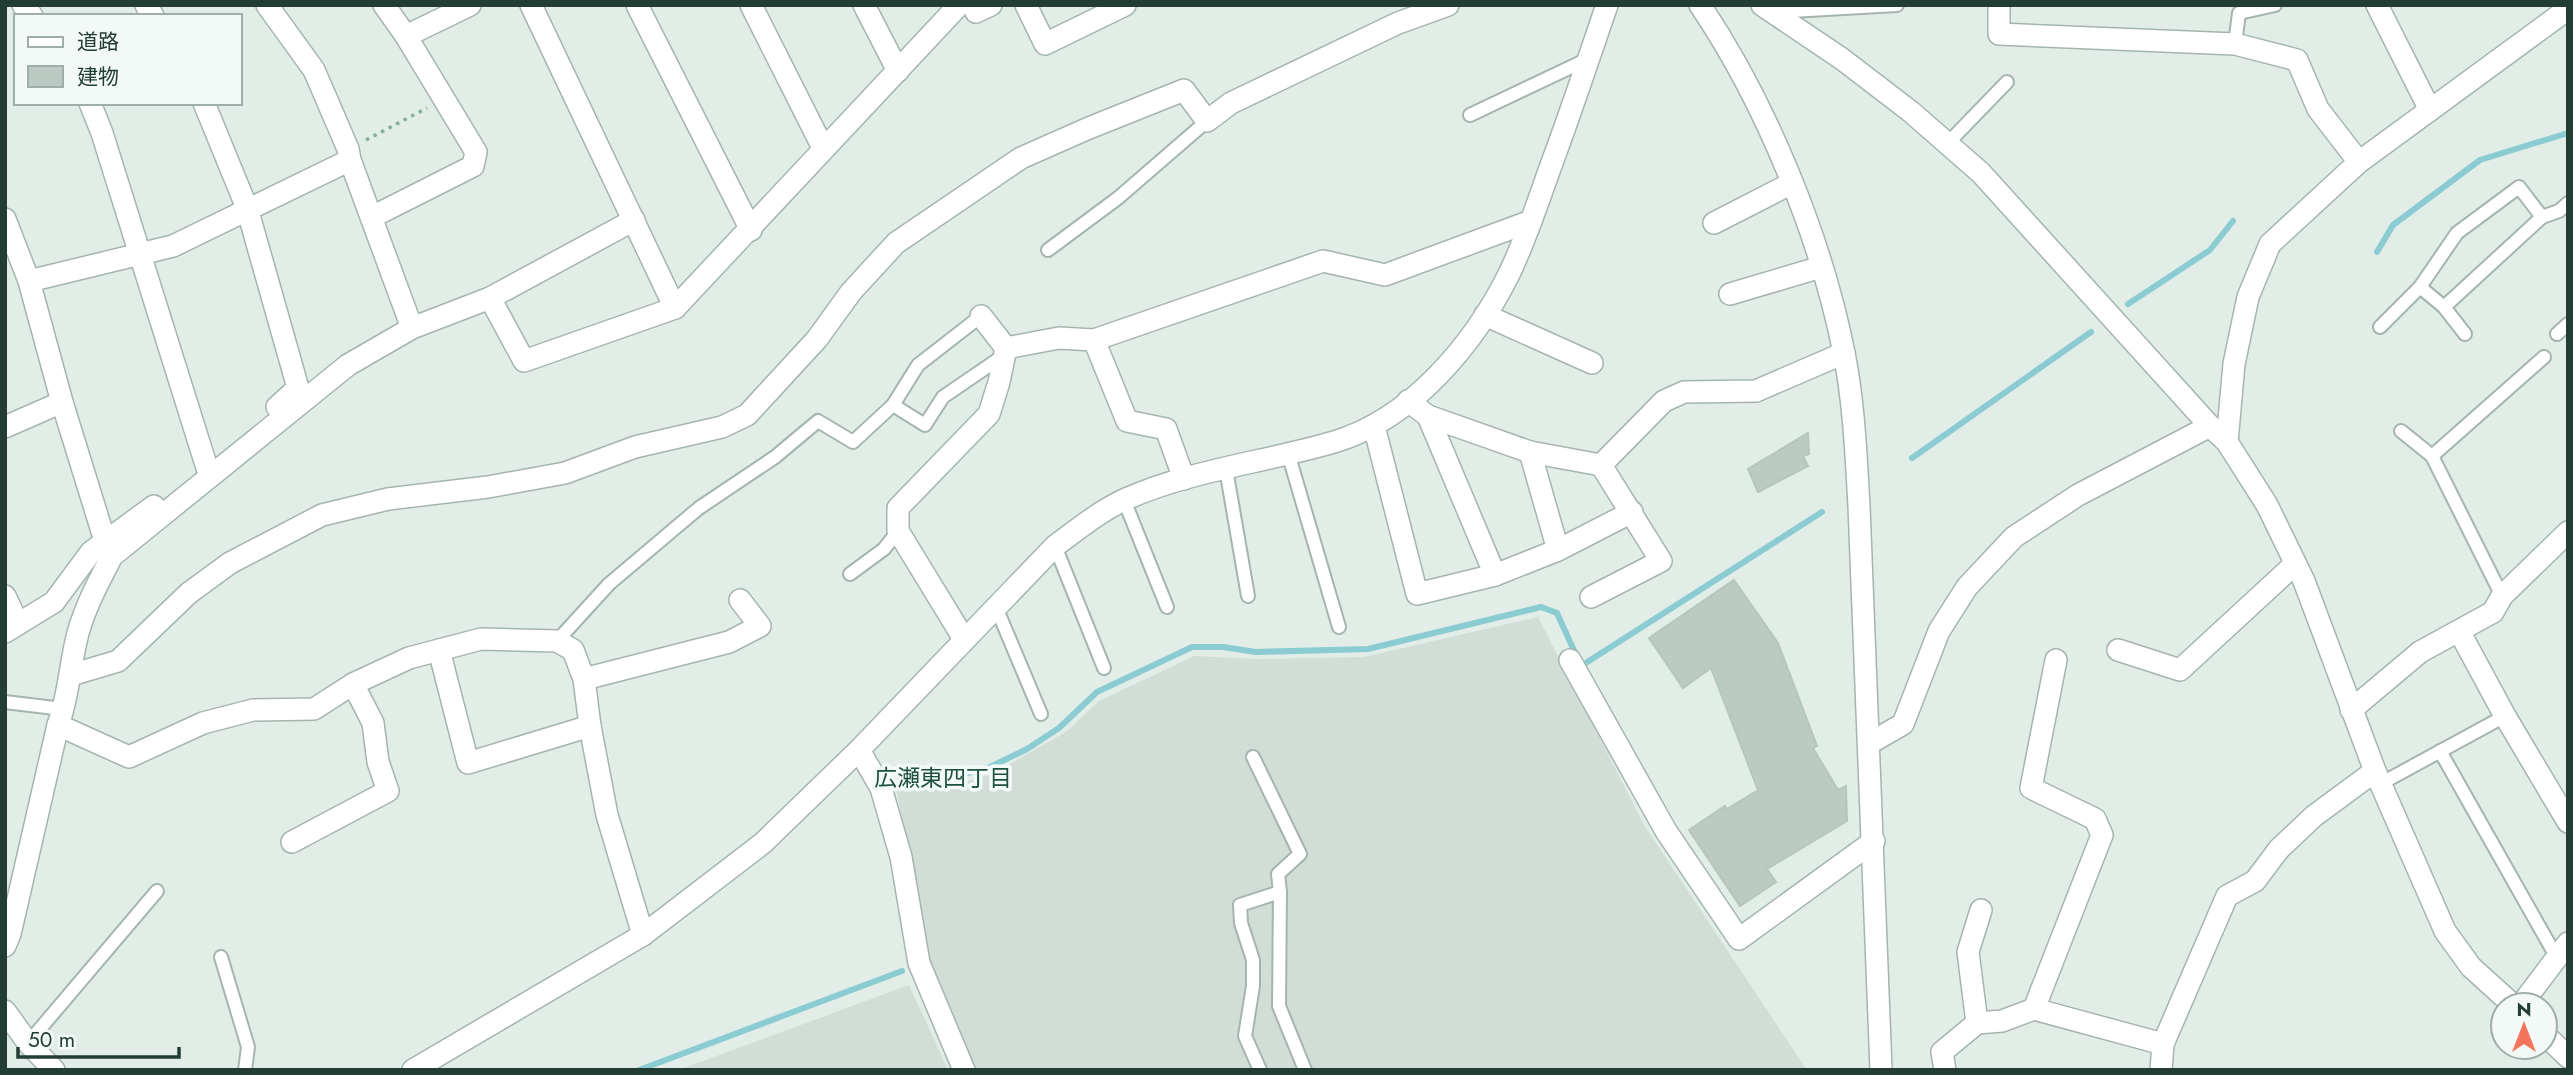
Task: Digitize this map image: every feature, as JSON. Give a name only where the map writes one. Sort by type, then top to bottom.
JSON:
[{"type":"street","points":[[267,5],[314,70],[348,149],[412,328]]},
{"type":"street","points":[[372,217],[474,166],[476,152],[406,36],[384,5]]},
{"type":"street","points":[[406,36],[470,5]]},
{"type":"street","points":[[531,5],[675,308]]},
{"type":"street","points":[[637,5],[751,230]]},
{"type":"street","points":[[751,5],[824,148]]},
{"type":"street","points":[[864,5],[898,71]]},
{"type":"street","points":[[489,298],[524,361],[675,308],[751,230],[959,5]]},
{"type":"street","points":[[973,5],[976,12],[991,5]]},
{"type":"street","points":[[1026,5],[1045,44],[1125,5]]},
{"type":"street","points":[[71,675],[118,661],[189,593],[230,563],[322,515],[388,499],[488,487],[565,473],[635,447],[722,427],[747,415],[817,339],[851,292],[896,243],[1021,158],[1184,90],[1207,121],[1242,97],[1398,23],[1448,5]]},
{"type":"street","points":[[413,1070],[643,935],[763,843],[859,750],[1055,546],[1089,520],[1124,500],[1164,484],[1337,441],[1374,426],[1408,401],[1451,359],[1485,316],[1509,274],[1531,221],[1607,5]]},
{"type":"street","points":[[1700,5],[1750,88],[1792,183],[1821,267],[1844,353],[1854,427],[1870,743],[1881,1070]]},
{"type":"street","points":[[1998,5],[1999,34],[2235,44],[2297,60],[2318,109],[2359,162]]},
{"type":"street","points":[[2377,5],[2430,110]]},
{"type":"street","points":[[1768,9],[1910,111],[1981,173],[2227,442],[2267,505],[2295,564],[2378,778],[2445,931],[2471,967],[2498,991]]},
{"type":"street","points":[[2227,442],[2234,364],[2248,296],[2270,244],[2359,162],[2568,9]]},
{"type":"street","points":[[91,105],[102,133],[207,468]]},
{"type":"street","points":[[5,596],[12,628],[54,602],[92,552],[207,468],[298,388],[247,208],[205,105]]},
{"type":"street","points":[[29,281],[173,246],[350,160]]},
{"type":"street","points":[[1714,223],[1792,183]]},
{"type":"street","points":[[5,219],[29,281],[62,402],[105,541]]},
{"type":"street","points":[[5,946],[71,675],[78,634],[92,594],[113,556],[348,365],[412,328],[489,298],[634,220]]},
{"type":"street","points":[[1004,352],[1059,338],[1094,340],[1323,261],[1385,275],[1531,221]]},
{"type":"street","points":[[1730,294],[1821,267]]},
{"type":"street","points":[[964,639],[898,531],[898,508],[989,414],[999,382],[1004,352],[981,316]]},
{"type":"street","points":[[1485,316],[1592,363]]},
{"type":"street","points":[[1094,340],[1126,421],[1166,429],[1184,479]]},
{"type":"street","points":[[1601,465],[1664,401],[1684,393],[1756,391],[1844,353]]},
{"type":"street","points":[[1408,401],[1428,416],[1530,452],[1601,465],[1661,561],[1591,597]]},
{"type":"street","points":[[5,427],[62,402]]},
{"type":"street","points":[[1428,416],[1494,575]]},
{"type":"street","points":[[1374,426],[1417,594],[1494,575],[1558,550],[1632,512]]},
{"type":"street","points":[[1870,743],[1903,724],[1939,631],[1967,587],[2014,537],[2078,495],[2210,426]]},
{"type":"street","points":[[1530,452],[1558,550]]},
{"type":"street","points":[[2351,710],[2420,652],[2493,612],[2502,596],[2568,532]]},
{"type":"street","points":[[2118,650],[2180,670],[2295,564]]},
{"type":"street","points":[[584,678],[729,642],[760,626],[740,600]]},
{"type":"street","points":[[2459,631],[2505,716],[2568,822]]},
{"type":"street","points":[[61,717],[129,757],[203,723],[253,710],[314,709],[353,684],[409,658],[481,639],[557,640],[573,650],[584,678],[607,815],[643,935]]},
{"type":"street","points":[[439,650],[468,763],[590,726]]},
{"type":"street","points":[[1570,660],[1666,831],[1739,939],[1874,841]]},
{"type":"street","points":[[2034,1009],[2102,835],[2095,819],[2031,788],[2056,660]]},
{"type":"street","points":[[292,842],[388,791],[378,762],[373,723],[353,684]]},
{"type":"street","points":[[859,750],[881,788],[901,857],[919,964],[964,1070]]},
{"type":"street","points":[[2161,1070],[2163,1044],[2227,896],[2255,881],[2279,849],[2314,816],[2378,778]]},
{"type":"street","points":[[1978,1023],[1968,952],[1981,910]]},
{"type":"street","points":[[2532,991],[2563,951]]},
{"type":"street","points":[[1945,1070],[1942,1052],[1978,1023],[2002,1021],[2034,1009],[2163,1044]]},
{"type":"street","points":[[5,1010],[28,1043],[54,1070]]},
{"type":"lane","points":[[1768,9],[1897,5]]},
{"type":"lane","points":[[2235,44],[2239,13],[2275,5]]},
{"type":"lane","points":[[1469,115],[1588,59]]},
{"type":"lane","points":[[1947,144],[2007,82]]},
{"type":"lane","points":[[1048,250],[1118,198],[1207,121]]},
{"type":"lane","points":[[2381,327],[2420,287],[2457,233],[2519,187],[2542,217]]},
{"type":"lane","points":[[2444,307],[2542,217],[2565,211]]},
{"type":"lane","points":[[2420,287],[2444,307],[2465,334]]},
{"type":"lane","points":[[557,640],[609,584],[699,508],[775,457],[818,421],[853,442],[893,405],[918,365],[981,316]]},
{"type":"lane","points":[[2557,334],[2568,324]]},
{"type":"lane","points":[[893,405],[925,425],[943,397],[1004,352]]},
{"type":"lane","points":[[2432,456],[2544,357]]},
{"type":"lane","points":[[2401,431],[2432,456],[2502,596]]},
{"type":"lane","points":[[1288,453],[1339,627]]},
{"type":"lane","points":[[1226,469],[1248,596]]},
{"type":"lane","points":[[1124,500],[1167,607]]},
{"type":"lane","points":[[850,574],[884,549],[898,531]]},
{"type":"lane","points":[[1055,546],[1104,668]]},
{"type":"lane","points":[[996,607],[1041,714]]},
{"type":"lane","points":[[5,702],[61,717]]},
{"type":"lane","points":[[2378,778],[2440,751],[2505,716]]},
{"type":"lane","points":[[2440,751],[2563,951]]},
{"type":"lane","points":[[1253,757],[1300,854],[1278,874],[1279,1006],[1305,1070]]},
{"type":"lane","points":[[28,1043],[157,891]]},
{"type":"lane","points":[[1260,1070],[1245,1036],[1253,986],[1253,960],[1241,923],[1240,905],[1280,892]]},
{"type":"lane","points":[[221,957],[248,1047],[245,1070]]},
{"type":"shaded area","points":[[1538,617],[1644,825],[1807,1070],[977,1070],[929,967],[896,787],[967,781],[990,775],[1066,732],[1099,701],[1194,656],[1258,659],[1364,657]]},
{"type":"shaded area","points":[[909,985],[948,1070],[679,1070]]},
{"type":"building","points":[[1808,433],[1809,454],[1803,456],[1808,466],[1758,492],[1748,469]]},
{"type":"building","points":[[1734,580],[1778,643],[1817,746],[1813,748],[1838,790],[1846,786],[1847,821],[1767,869],[1776,882],[1740,906],[1689,830],[1725,806],[1727,809],[1758,790],[1711,668],[1683,688],[1649,638]]},
{"type":"waterway","points":[[2377,252],[2393,225],[2480,160],[2568,133]]},
{"type":"waterway","points":[[2128,304],[2210,250],[2233,221]]},
{"type":"waterway","points":[[1912,458],[2091,332]]},
{"type":"waterway","points":[[894,786],[935,775],[967,773],[988,768],[1027,749],[1059,728],[1097,692],[1192,647],[1223,647],[1256,652],[1368,649],[1541,607],[1557,613],[1581,666],[1822,512]]},
{"type":"waterway","points":[[639,1070],[902,971]]},
{"type":"district","name":"広瀬東四丁目","points":[[943,778]]}]
